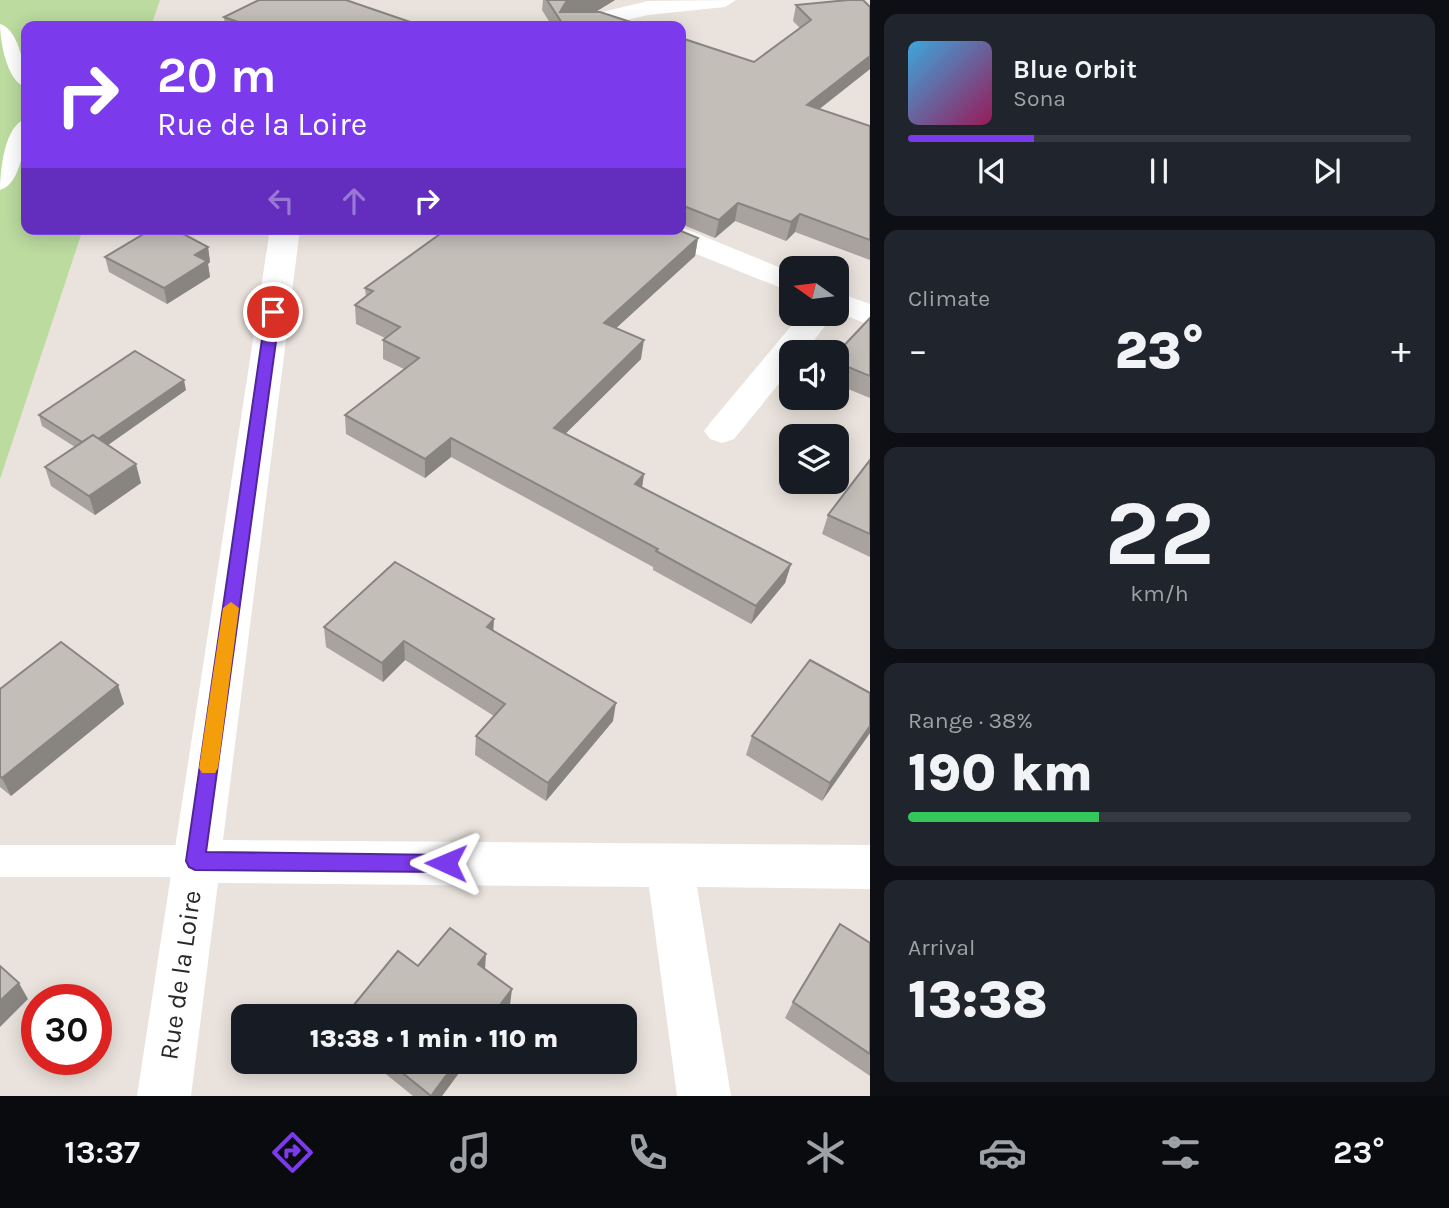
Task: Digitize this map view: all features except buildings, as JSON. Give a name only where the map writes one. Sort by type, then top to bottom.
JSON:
[{"type":"street","points":[[594,21],[648,8],[725,0]]},
{"type":"street","name":"Rue de la Loire","points":[[164,1096],[284,235]]},
{"type":"street","points":[[674,235],[779,278]]},
{"type":"street","points":[[849,307],[870,316]]},
{"type":"street","points":[[722,431],[808,326]]},
{"type":"street","points":[[195,861],[870,867]]},
{"type":"street","points":[[670,866],[704,1096]]},
{"type":"lane","points":[[0,29],[21,72]]},
{"type":"lane","points":[[0,184],[21,136]]},
{"type":"lane","points":[[0,861],[195,861]]},
{"type":"green space","points":[[0,0],[160,0],[153,21],[21,21],[21,235],[81,235],[0,479]]},
{"type":"slow traffic","points":[[209,768],[231,608]]},
{"type":"route","points":[[273,312],[195,861],[446,863]]}]
